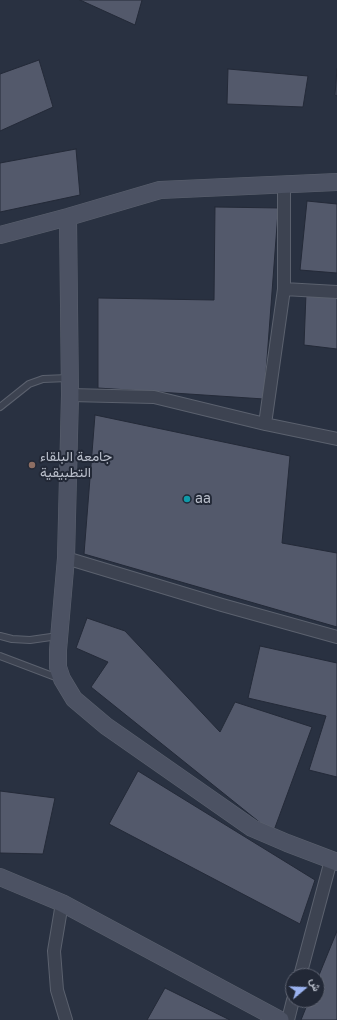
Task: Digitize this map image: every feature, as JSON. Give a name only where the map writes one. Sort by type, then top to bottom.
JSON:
[{"type":"street","points":[[0,235],[160,190],[337,182]]},
{"type":"street","points":[[265,424],[284,288],[284,185]]},
{"type":"street","points":[[68,217],[70,395],[66,558],[59,636],[58,667],[62,679],[74,699],[106,726],[252,828],[334,861],[302,968]]},
{"type":"street","points":[[284,288],[337,292]]},
{"type":"street","points":[[70,395],[154,397],[265,424],[337,439]]},
{"type":"street","points":[[66,558],[222,605],[337,637]]},
{"type":"street","points":[[0,877],[62,903],[280,1020]]},
{"type":"street","points":[[62,903],[54,951],[58,990],[66,1020]]},
{"type":"street","points":[[288,1020],[291,1008]]},
{"type":"lane","points":[[0,406],[29,384],[44,379],[70,378]]},
{"type":"lane","points":[[0,636],[12,639],[30,640],[59,636]]},
{"type":"lane","points":[[0,656],[62,679]]},
{"type":"building","points":[[80,0],[142,0],[135,25]]},
{"type":"building","points":[[39,60],[53,107],[0,131],[0,74]]},
{"type":"building","points":[[228,69],[308,76],[303,107],[227,104]]},
{"type":"building","points":[[337,69],[337,96],[335,95]]},
{"type":"building","points":[[76,149],[80,195],[0,212],[0,163]]},
{"type":"building","points":[[307,201],[337,204],[337,273],[300,270]]},
{"type":"building","points":[[215,207],[280,208],[278,212],[264,399],[98,388],[98,298],[214,300]]},
{"type":"building","points":[[306,294],[337,298],[337,349],[304,345]]},
{"type":"building","name":"aa","points":[[95,415],[290,456],[282,543],[337,553],[337,627],[84,554]]},
{"type":"building","points":[[87,618],[125,631],[220,732],[235,702],[312,727],[273,833],[91,687],[108,662],[76,648]]},
{"type":"building","points":[[260,646],[337,663],[337,777],[309,770],[326,716],[248,698]]},
{"type":"building","points":[[138,771],[315,880],[300,924],[109,824]]},
{"type":"building","points":[[0,791],[55,798],[43,854],[0,853]]},
{"type":"building","points":[[337,931],[337,1020],[301,1020],[306,1008],[325,1008],[325,968],[322,968]]},
{"type":"building","points":[[165,988],[230,1020],[147,1020]]},
{"type":"place","name":"جامعة البلقاء التطبيقية","points":[[32,465]]},
{"type":"place","name":"aa","points":[[187,499]]}]
